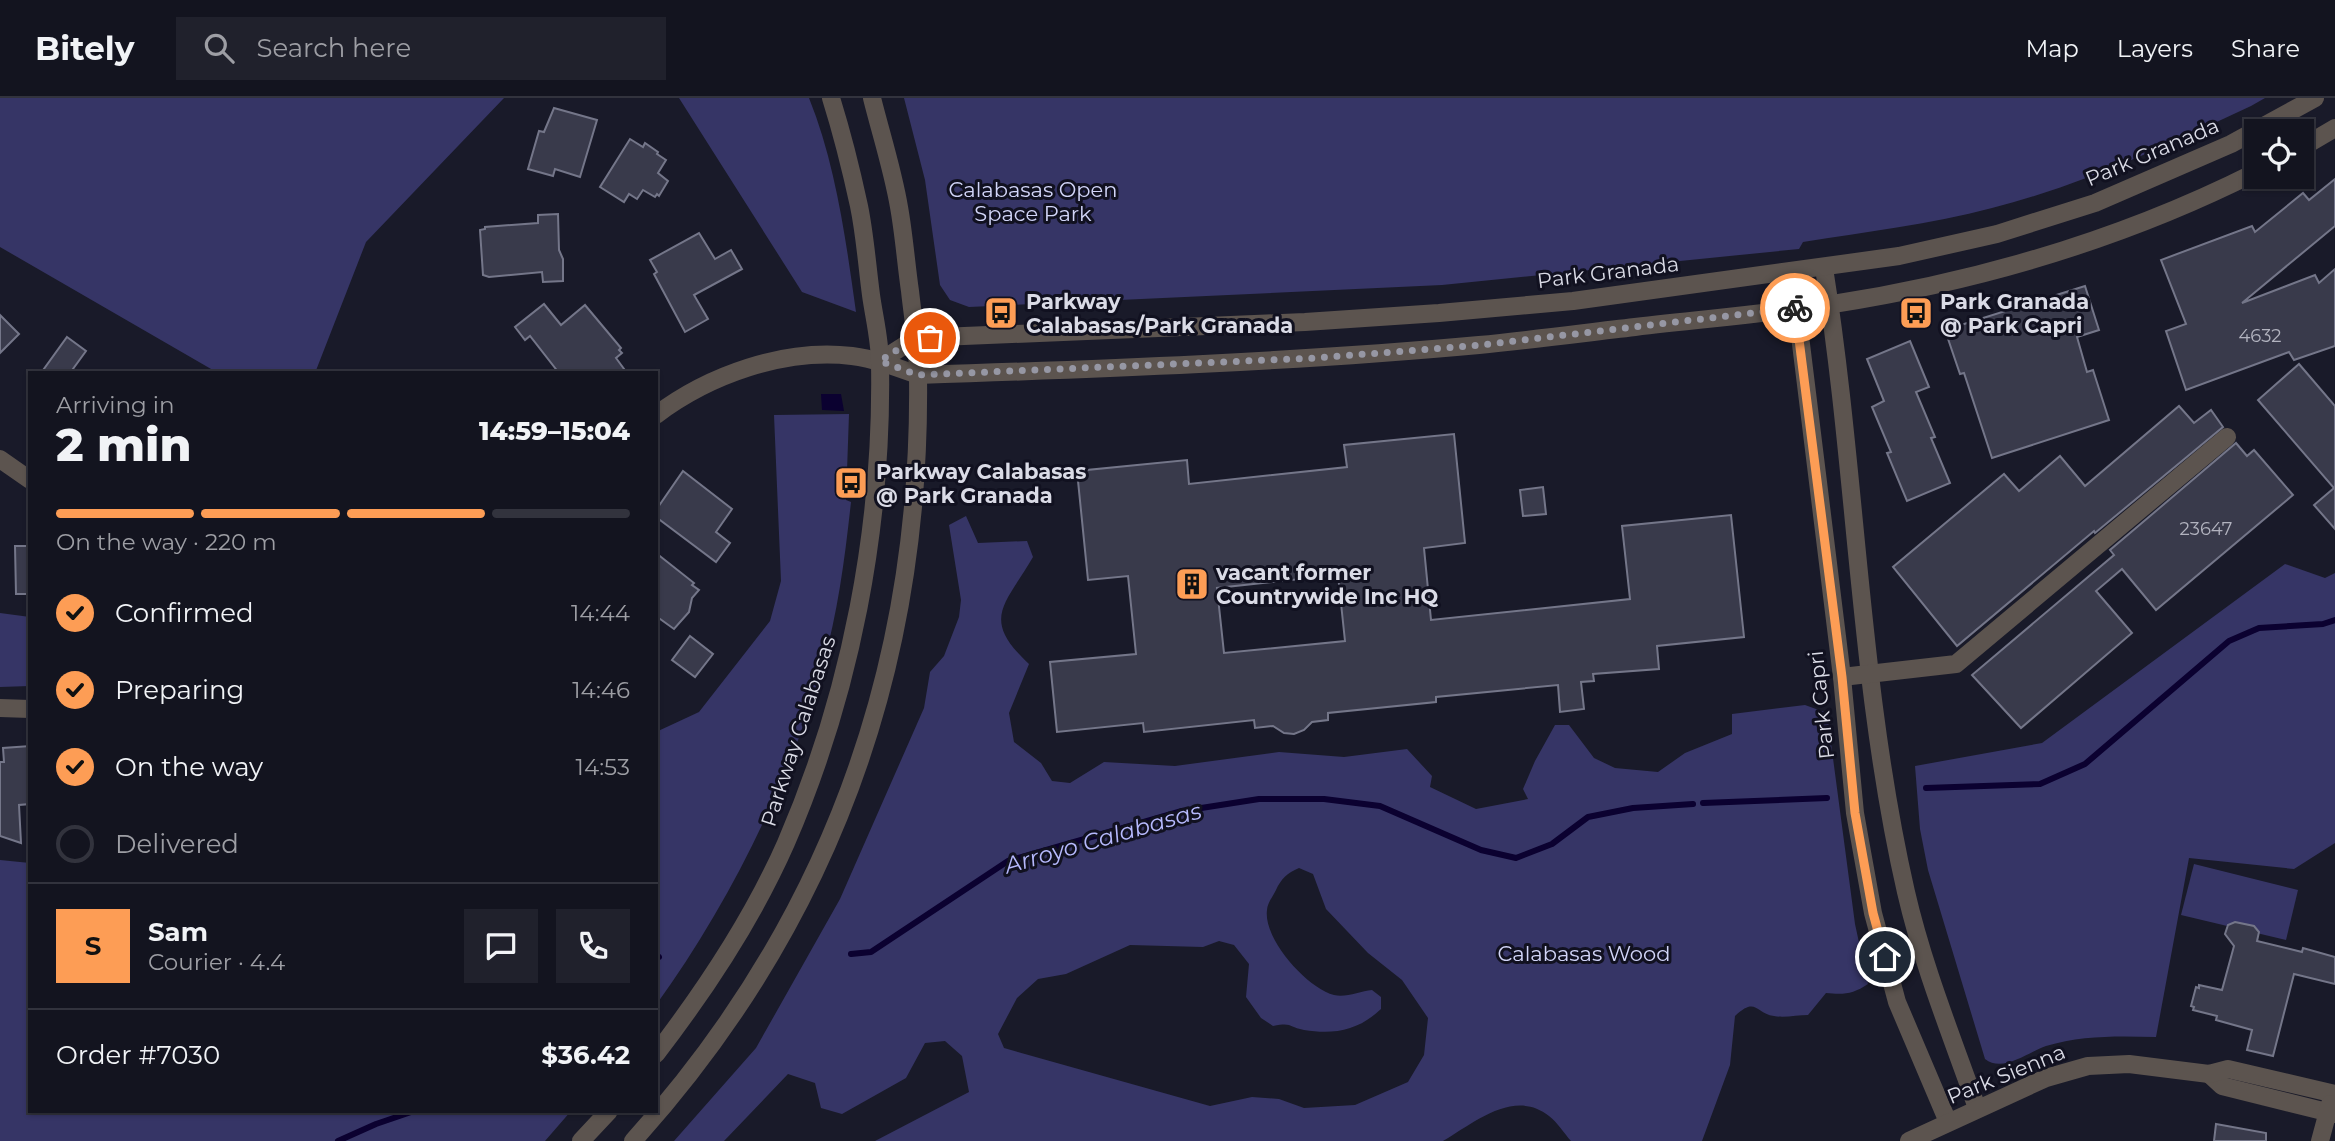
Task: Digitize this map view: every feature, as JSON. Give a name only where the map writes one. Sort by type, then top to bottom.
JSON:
[{"type":"street","name":"Parkway Calabasas","points":[[658,1051],[719,965],[755,905],[786,844],[818,758],[855,632],[875,496],[880,361],[860,208],[831,98]]},
{"type":"street","points":[[658,1113],[717,1038],[792,920],[826,850],[849,791],[875,715],[894,640],[915,504],[918,375],[916,338],[899,206],[872,98]]},
{"type":"street","name":"Park Granada","points":[[916,338],[1305,322],[1439,313],[1573,301],[1899,256],[1997,234],[2095,203],[2231,144],[2315,98]]},
{"type":"street","points":[[2314,140],[2335,128]]},
{"type":"street","points":[[658,414],[680,397],[744,369],[795,356],[850,356],[880,361],[918,375],[1316,358],[1481,345],[1829,305],[1979,275],[2082,246],[2244,178]]},
{"type":"street","points":[[1824,268],[1871,673],[1891,817],[1906,894],[1928,970],[1977,1108]]},
{"type":"street","name":"Park Capri","points":[[1792,271],[1842,677],[1855,813],[1873,913],[1897,1002],[1948,1122]]},
{"type":"street","points":[[880,361],[916,338]]},
{"type":"street","points":[[1842,677],[1956,664],[2227,437]]},
{"type":"street","points":[[0,459],[28,479]]},
{"type":"street","points":[[0,708],[28,709]]},
{"type":"street","name":"Park Sienna","points":[[1909,1141],[2046,1078],[2088,1066],[2129,1064],[2209,1074],[2228,1069],[2334,1090]]},
{"type":"street","name":"Park Sienna","points":[[2209,1074],[2222,1086],[2331,1113]]},
{"type":"street","points":[[2320,1141],[2331,1113],[2334,1090]]},
{"type":"street","points":[[582,1141],[607,1113]]},
{"type":"street","points":[[634,1141],[658,1113]]},
{"type":"green space","points":[[0,98],[504,98],[366,242],[316,371],[215,371],[0,247]]},
{"type":"green space","points":[[679,98],[809,98],[833,176],[856,312],[802,292]]},
{"type":"green space","name":"Calabasas Open Space Park","points":[[904,98],[2265,98],[2156,149],[2092,176],[2026,199],[1946,219],[1803,242],[1799,249],[1442,285],[969,307],[950,300],[940,285],[925,180]]},
{"type":"green space","points":[[849,414],[846,500],[851,502],[837,605],[809,709],[774,798],[732,885],[708,927],[658,1002],[658,731],[699,712],[770,621],[781,581],[774,415]]},
{"type":"green space","name":"Calabasas Wood","points":[[966,516],[978,543],[1027,541],[1033,557],[1002,612],[1001,623],[1005,635],[1029,664],[1009,713],[1014,742],[1041,763],[1052,781],[1070,783],[1104,762],[1175,766],[1279,752],[1344,757],[1407,749],[1432,776],[1430,787],[1476,809],[1528,799],[1523,789],[1555,725],[1569,725],[1594,758],[1615,768],[1658,772],[1685,753],[1732,734],[1732,714],[1805,705],[1827,713],[1855,924],[1868,984],[1848,993],[1826,993],[1808,1015],[1774,1016],[1752,1006],[1735,1016],[1730,1065],[1702,1141],[1571,1141],[1549,1116],[1536,1108],[1522,1106],[1494,1111],[1443,1141],[875,1141],[969,1092],[962,1056],[945,1041],[925,1043],[906,1078],[842,1114],[821,1108],[815,1083],[788,1074],[724,1141],[674,1141],[756,1048],[840,899],[924,708],[930,672],[944,656],[959,617],[961,600],[949,525]],"holes":[[[1299,868],[1313,874],[1326,909],[1368,953],[1402,980],[1428,1018],[1424,1055],[1408,1082],[1355,1105],[1304,1108],[1279,1099],[1252,1097],[1210,1106],[1004,1048],[998,1034],[1017,998],[1038,979],[1066,974],[1130,945],[1203,947],[1219,941],[1234,945],[1249,964],[1246,997],[1261,1018],[1273,1026],[1287,1025],[1326,1032],[1346,1029],[1364,1022],[1381,1009],[1381,997],[1372,990],[1339,996],[1323,991],[1289,961],[1272,935],[1267,908],[1280,883],[1288,874]]]},
{"type":"green space","points":[[2285,564],[2325,578],[2335,573],[2335,843],[2294,869],[2189,858],[2156,1037],[2087,1038],[2046,1046],[2007,1063],[1992,1063],[1985,1059],[1928,870],[1920,829],[1915,766],[2042,743]]},
{"type":"green space","points":[[0,613],[28,617],[28,686],[0,687]]},
{"type":"green space","points":[[0,860],[28,863],[28,1113],[569,1113],[545,1141],[0,1141]]},
{"type":"green space","points":[[2194,864],[2298,890],[2286,940],[2181,915]]},
{"type":"shaded area","points":[[821,394],[841,394],[844,411],[822,410]]},
{"type":"building","points":[[554,108],[597,120],[580,177],[555,169],[553,176],[528,169],[539,131],[544,132]]},
{"type":"building","points":[[630,139],[643,147],[645,143],[666,160],[658,173],[668,181],[659,196],[657,194],[655,197],[643,190],[637,199],[629,194],[624,202],[600,187]]},
{"type":"building","points":[[2335,179],[2335,226],[2242,303],[2315,275],[2319,283],[2335,269],[2335,346],[2294,360],[2289,352],[2186,390],[2166,331],[2186,324],[2161,260],[2252,226],[2255,232],[2303,193],[2309,200]]},
{"type":"building","points":[[558,214],[563,281],[543,282],[542,272],[489,277],[483,275],[480,230],[485,227],[538,223],[538,215]]},
{"type":"building","points":[[699,233],[715,259],[731,250],[742,269],[694,295],[708,319],[685,332],[654,274],[657,272],[650,260]]},
{"type":"building","points":[[2085,286],[2099,330],[2077,337],[2087,372],[2093,370],[2109,420],[1992,458],[1964,373],[1960,374],[1945,330]]},
{"type":"building","points":[[544,304],[561,325],[585,305],[621,348],[619,350],[622,353],[616,358],[626,371],[557,371],[530,336],[525,340],[515,327]]},
{"type":"building","points":[[0,315],[19,334],[0,353]]},
{"type":"building","points":[[67,337],[86,351],[71,371],[42,371]]},
{"type":"building","points":[[1910,341],[1929,387],[1916,392],[1950,483],[1907,501],[1887,453],[1891,452],[1872,407],[1884,401],[1867,359]]},
{"type":"building","points":[[2299,364],[2335,406],[2335,529],[2314,505],[2334,488],[2258,400]]},
{"type":"building","points":[[2179,406],[2194,423],[2211,410],[2223,427],[1957,646],[1893,567],[2004,474],[2019,491],[2060,456],[2085,486]]},
{"type":"building","name":"vacant former Countrywide Inc HQ","points":[[1454,434],[1465,543],[1424,548],[1431,620],[1630,599],[1622,526],[1731,515],[1744,637],[1657,646],[1659,669],[1593,674],[1594,681],[1581,682],[1584,709],[1560,712],[1558,685],[1436,697],[1436,702],[1328,713],[1328,720],[1312,722],[1304,730],[1294,734],[1284,733],[1273,726],[1255,728],[1254,720],[1144,732],[1143,723],[1057,732],[1050,662],[1136,654],[1128,576],[1088,580],[1077,471],[1187,460],[1189,484],[1347,467],[1344,445]],"holes":[[[1338,575],[1345,641],[1224,653],[1217,588]]]},
{"type":"building","points":[[2236,443],[2247,456],[2254,450],[2293,495],[2156,610],[2122,569],[2096,591],[2132,633],[2021,728],[1972,675],[2114,555],[2110,550]]},
{"type":"building","points":[[683,471],[732,509],[716,532],[730,543],[716,562],[658,518],[658,507]]},
{"type":"building","points":[[1543,487],[1546,514],[1523,516],[1520,490]]},
{"type":"building","points":[[15,546],[28,546],[28,594],[16,594]]},
{"type":"building","points":[[658,555],[699,590],[692,598],[689,612],[674,629],[658,617]]},
{"type":"building","points":[[690,636],[713,654],[695,677],[672,660]]},
{"type":"building","points":[[28,746],[28,804],[19,805],[21,843],[0,836],[0,762],[4,762],[3,748]]},
{"type":"building","points":[[2235,922],[2254,926],[2259,932],[2257,941],[2302,952],[2303,948],[2335,957],[2335,984],[2294,974],[2273,1056],[2247,1050],[2252,1030],[2216,1020],[2217,1016],[2193,1010],[2194,1007],[2191,1006],[2199,985],[2222,990],[2234,946],[2225,934],[2228,925]]},
{"type":"building","points":[[2216,1124],[2266,1133],[2266,1141],[2214,1141]]},
{"type":"waterway","name":"Arroyo Calabasas","points":[[1926,788],[2040,784],[2085,764],[2229,641],[2259,628],[2323,624],[2335,620]]},
{"type":"waterway","name":"Arroyo Calabasas","points":[[1703,803],[1827,798]]},
{"type":"waterway","name":"Arroyo Calabasas","points":[[851,954],[871,952],[1008,861],[1182,811],[1259,799],[1324,799],[1380,806],[1481,850],[1516,858],[1552,844],[1588,817],[1633,808],[1693,804]]},
{"type":"waterway","name":"Arroyo Calabasas","points":[[338,1141],[408,1113]]},
{"type":"way so far","points":[[930,338],[916,338],[880,361],[918,375],[1316,358],[1481,345],[1795,308]]},
{"type":"place","name":"Parkway Calabasas/Park Granada","points":[[1001,313]]},
{"type":"place","name":"Park Granada @ Park Capri","points":[[1916,313]]},
{"type":"place","name":"Parkway Calabasas @ Park Granada","points":[[851,483]]},
{"type":"place","name":"vacant former Countrywide Inc HQ","points":[[1192,584]]},
{"type":"route","points":[[1795,308],[1842,677],[1855,813],[1873,913],[1885,957]]}]
